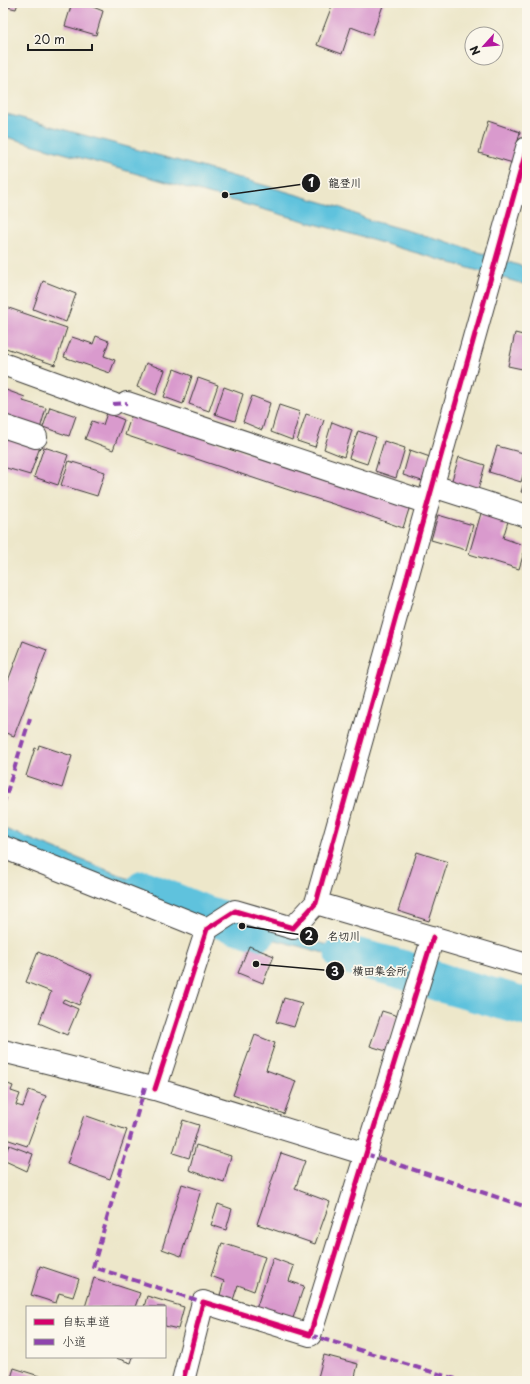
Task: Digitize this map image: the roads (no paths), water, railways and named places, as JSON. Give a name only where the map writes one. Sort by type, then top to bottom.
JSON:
[{"type":"street","points":[[155,1089],[207,929],[235,911],[292,928],[316,903],[527,148]]},
{"type":"street","points":[[3,364],[120,404],[430,494],[527,516]]},
{"type":"street","points":[[3,426],[36,437]]},
{"type":"street","points":[[3,847],[207,929]]},
{"type":"street","points":[[316,903],[527,965]]},
{"type":"street","points":[[183,1381],[203,1302],[310,1335],[433,937]]},
{"type":"street","points":[[3,1051],[155,1089],[366,1154]]},
{"type":"water","points":[[3,113],[201,167],[339,207],[369,220],[445,241],[527,268],[527,285],[3,136]]},
{"type":"water","points":[[3,828],[196,906],[192,915],[3,840]]},
{"type":"water","points":[[230,919],[396,963],[394,972],[228,927]]},
{"type":"water","points":[[427,973],[527,1001],[527,1011],[425,983]]},
{"type":"waterway","points":[[144,890],[200,913],[258,931]]},
{"type":"waterway","points":[[344,954],[401,969],[445,984],[527,1007]]},
{"type":"place","name":"龍登川","points":[[225,195]]},
{"type":"place","name":"名切川","points":[[242,926]]},
{"type":"place","name":"横田集会所","points":[[256,964]]}]
